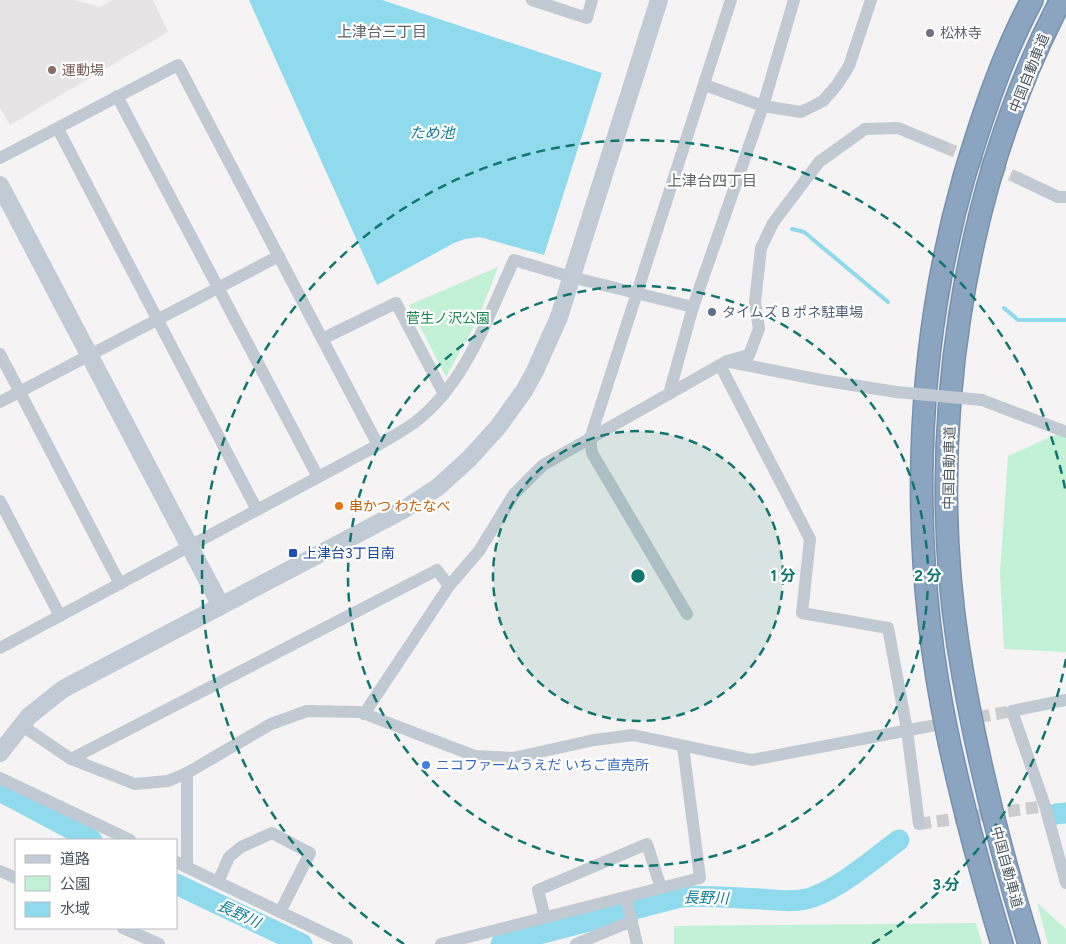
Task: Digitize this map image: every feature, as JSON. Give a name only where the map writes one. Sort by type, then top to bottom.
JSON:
[{"type":"highway","name":"中国自動車道","points":[[1002,944],[964,808],[946,730],[933,650],[925,568],[922,504],[922,431],[928,359],[938,288],[953,216],[973,146],[998,77],[1032,0]]},
{"type":"highway","name":"中国自動車道","points":[[1029,944],[1007,871],[989,798],[972,724],[958,644],[950,574],[947,505],[948,438],[953,367],[964,294],[977,228],[997,158],[1021,88],[1061,0]]},
{"type":"street","points":[[532,0],[587,18],[592,0]]},
{"type":"street","points":[[0,753],[18,729],[38,708],[63,689],[403,510],[438,487],[464,464],[498,427],[524,391],[553,334],[659,0]]},
{"type":"street","points":[[687,614],[592,453],[590,438],[731,0]]},
{"type":"street","points":[[669,394],[693,308],[763,106],[794,0]]},
{"type":"street","points":[[705,85],[763,106],[801,112],[823,101],[838,85],[849,66],[871,0]]},
{"type":"street","points":[[0,157],[58,129],[178,65],[378,445]]},
{"type":"street","points":[[117,96],[318,477]]},
{"type":"street","points":[[364,714],[449,586],[480,551],[514,494],[544,466],[724,363],[749,355],[759,329],[755,302],[761,248],[773,223],[819,162],[864,129],[898,128],[944,147]]},
{"type":"street","points":[[58,129],[257,510]]},
{"type":"street","points":[[1018,178],[1058,197],[1066,197]]},
{"type":"street","points":[[0,185],[221,606]]},
{"type":"street","points":[[0,402],[279,256]]},
{"type":"street","points":[[0,648],[378,445],[415,422],[444,394],[465,363],[514,260],[571,277],[693,308]]},
{"type":"street","points":[[322,339],[396,303],[444,394]]},
{"type":"street","points":[[0,354],[120,584]]},
{"type":"street","points":[[724,363],[896,392],[982,400],[1066,432]]},
{"type":"street","points":[[724,363],[810,539],[802,613],[888,628],[907,730],[918,824]]},
{"type":"street","points":[[0,501],[60,616]]},
{"type":"street","points":[[71,759],[437,570],[449,586]]},
{"type":"street","points":[[1066,700],[1012,711],[1044,806],[1066,883]]},
{"type":"street","points":[[18,729],[71,759],[134,784],[168,781],[188,773],[271,724],[307,711],[360,712],[475,756],[513,758],[594,740],[633,735],[752,760],[925,727]]},
{"type":"street","points":[[442,944],[700,878],[683,746]]},
{"type":"street","points":[[188,773],[181,865],[348,944]]},
{"type":"street","points":[[0,778],[128,839]]},
{"type":"street","points":[[218,882],[229,857],[241,847],[272,833],[310,854],[280,912]]},
{"type":"street","points":[[545,918],[538,890],[647,844],[661,888]]},
{"type":"street","points":[[0,871],[15,878]]},
{"type":"street","points":[[626,897],[638,944]]},
{"type":"street","points":[[576,944],[632,920]]},
{"type":"street","points":[[125,929],[158,944]]},
{"type":"shaded area","name":"運動場","points":[[0,0],[75,0],[100,7],[113,0],[153,0],[168,32],[10,125],[0,108]]},
{"type":"green space","name":"菅生ノ沢公園","points":[[498,267],[477,321],[446,377],[409,305]]},
{"type":"green space","points":[[1066,430],[1066,652],[1004,649],[1000,573],[1008,456]]},
{"type":"green space","points":[[1037,903],[1066,929],[1066,944],[1048,944]]},
{"type":"green space","points":[[976,923],[982,944],[674,944],[674,926]]},
{"type":"water","name":"ため池","points":[[249,0],[382,0],[602,73],[544,255],[480,237],[465,239],[454,243],[377,285]]},
{"type":"waterway","points":[[792,229],[804,232],[888,302]]},
{"type":"waterway","points":[[1004,308],[1018,320],[1066,320]]},
{"type":"waterway","name":"長野川","points":[[0,791],[90,839]]},
{"type":"waterway","name":"長野川","points":[[1056,814],[1066,813]]},
{"type":"waterway","name":"長野川","points":[[501,944],[680,897],[710,896],[787,901],[807,899],[824,892],[846,879],[899,840]]},
{"type":"waterway","name":"長野川","points":[[178,885],[302,944]]},
{"type":"tunnel","points":[[944,147],[1018,178]]},
{"type":"tunnel","points":[[925,727],[1012,711]]},
{"type":"tunnel","points":[[919,824],[1045,806]]},
{"type":"place","name":"松林寺","points":[[930,33]]},
{"type":"place","name":"運動場","points":[[52,70]]},
{"type":"place","name":"タイムズ B ポネ駐車場","points":[[712,312]]},
{"type":"place","name":"串かつ わたなべ","points":[[339,506]]},
{"type":"place","name":"上津台3丁目南","points":[[293,553]]},
{"type":"place","name":"ニコファームうえだ いちご直売所","points":[[426,765]]},
{"type":"district","name":"上津台三丁目","points":[[382,32]]},
{"type":"district","name":"上津台四丁目","points":[[712,181]]}]
